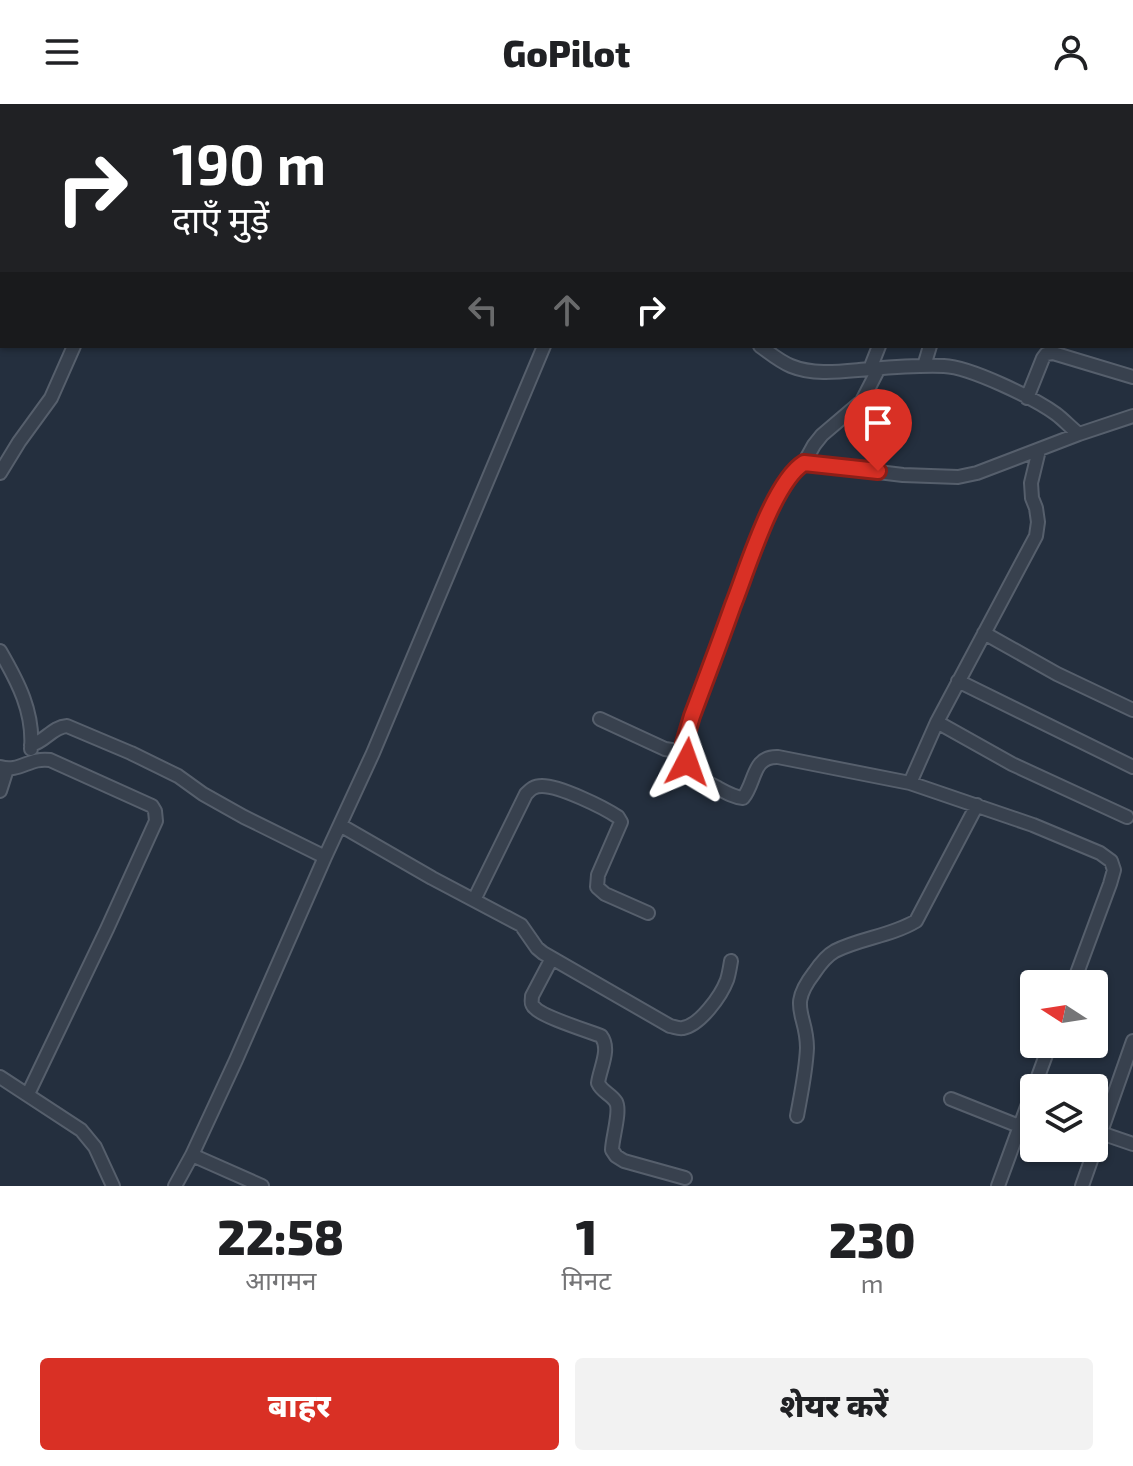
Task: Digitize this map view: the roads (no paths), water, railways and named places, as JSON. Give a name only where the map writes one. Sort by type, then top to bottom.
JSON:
[{"type":"street","points":[[0,473],[51,398],[73,348]]},
{"type":"street","points":[[175,1186],[192,1155],[373,753],[543,348]]},
{"type":"street","points":[[763,348],[779,360],[805,370],[829,372],[924,366],[960,368],[1027,398],[1058,416],[1079,434]]},
{"type":"street","points":[[879,348],[875,368],[862,401],[814,445],[804,463],[784,484],[762,529],[692,716],[684,752],[692,773],[736,798],[743,798],[747,793],[761,761],[778,757],[910,783],[977,805],[1100,853],[1111,861],[1114,870],[1078,970]]},
{"type":"street","points":[[924,366],[929,348]]},
{"type":"street","points":[[1027,398],[1046,354],[1065,356],[1133,377]]},
{"type":"street","points":[[804,463],[903,475],[958,477],[977,473],[1133,416]]},
{"type":"street","points":[[910,783],[937,722],[1036,536],[1038,522],[1031,483],[1039,450]]},
{"type":"street","points":[[984,633],[1057,674],[1133,710]]},
{"type":"street","points":[[0,651],[24,695],[31,722],[29,762]]},
{"type":"street","points":[[958,681],[1133,767]]},
{"type":"street","points":[[600,719],[665,749],[684,752]]},
{"type":"street","points":[[937,722],[1024,770],[1127,817]]},
{"type":"street","points":[[31,745],[41,742],[58,727],[67,726],[178,776],[244,817],[325,857]]},
{"type":"street","points":[[0,791],[3,768],[17,769],[40,759],[50,760],[152,806],[156,821],[28,1094]]},
{"type":"street","points":[[474,900],[526,794],[533,787],[542,786],[558,789],[618,817],[621,822],[598,875],[597,887],[605,894],[648,913]]},
{"type":"street","points":[[797,1116],[807,1044],[799,1003],[804,985],[833,952],[900,930],[916,921],[977,805]]},
{"type":"street","points":[[340,825],[521,925],[537,948],[670,1026],[681,1029],[693,1024],[718,998],[727,980],[731,961]]},
{"type":"street","points":[[552,958],[531,1003],[535,1009],[605,1040],[598,1083],[600,1089],[616,1102],[618,1109],[612,1150],[624,1161],[685,1178]]},
{"type":"street","points":[[1108,1113],[1133,1041]]},
{"type":"street","points":[[0,1077],[81,1130],[95,1147],[113,1186]]},
{"type":"street","points":[[951,1099],[1020,1126],[998,1186]]},
{"type":"street","points":[[1108,1135],[1133,1144]]},
{"type":"street","points":[[192,1155],[262,1186]]},
{"type":"street","points":[[1082,1186],[1090,1162]]}]
